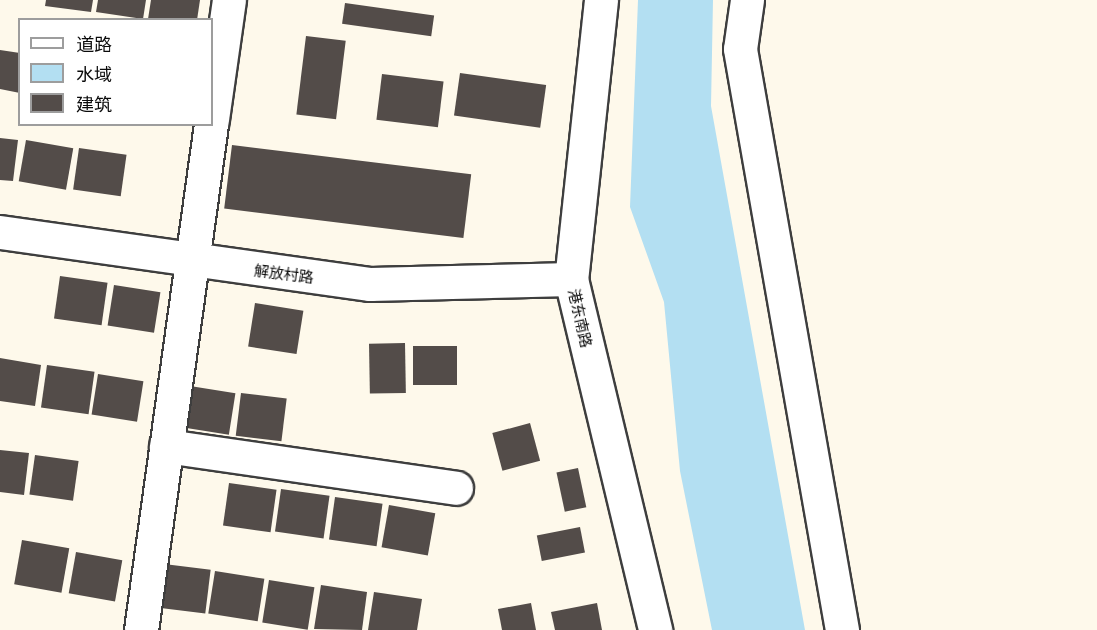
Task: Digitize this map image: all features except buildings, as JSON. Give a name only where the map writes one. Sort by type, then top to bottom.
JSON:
[{"type":"street","points":[[213,112],[229,0]]},
{"type":"street","name":"港东南路","points":[[601,0],[571,279],[655,630]]},
{"type":"street","points":[[747,0],[740,49],[842,630]]},
{"type":"street","points":[[141,630],[211,126]]},
{"type":"street","name":"解放村路","points":[[0,232],[191,261],[370,284],[571,279]]},
{"type":"street","points":[[166,446],[456,488]]},
{"type":"water","points":[[638,0],[713,0],[711,106],[805,630],[712,630],[680,471],[664,302],[630,207]]}]
